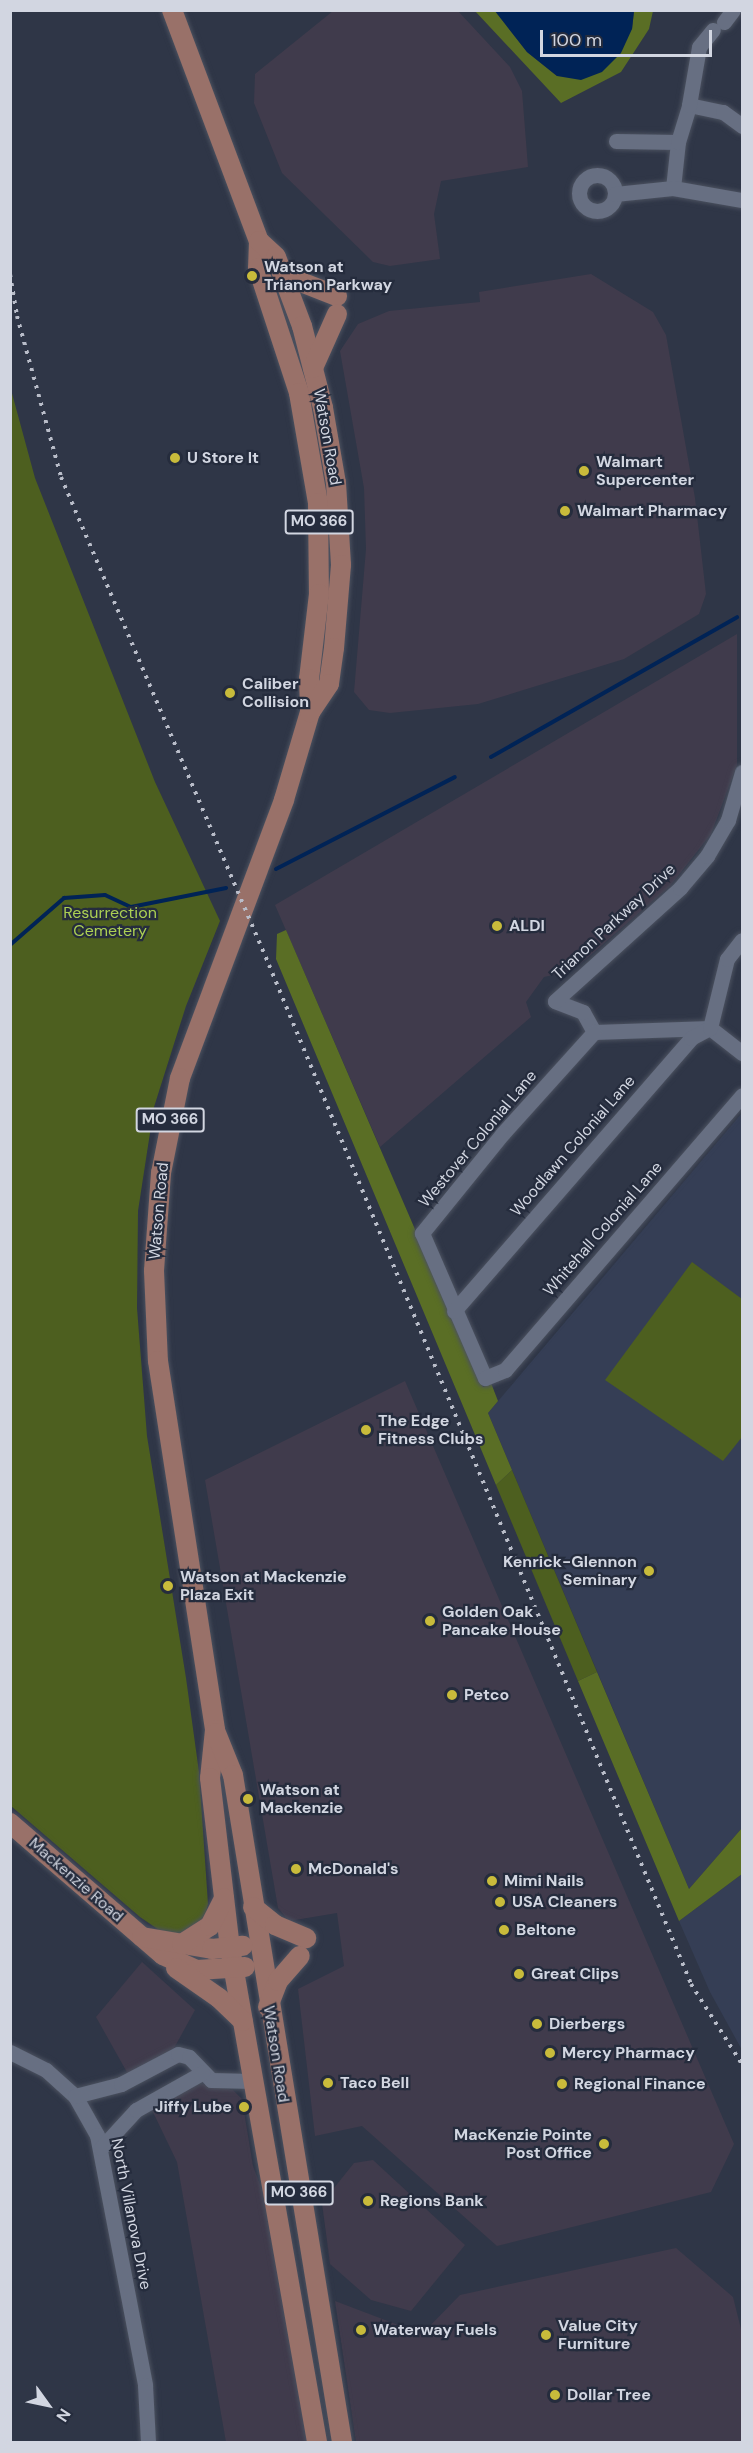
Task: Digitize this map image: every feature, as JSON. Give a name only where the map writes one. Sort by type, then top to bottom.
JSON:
[{"type":"main road","name":"Watson Road","points":[[172,10],[259,241],[258,268],[299,393],[317,493],[320,561],[309,679],[310,712]]},
{"type":"main road","name":"Watson Road","points":[[259,241],[276,257],[313,368],[336,483],[340,565],[329,684],[310,712],[284,800],[189,1050],[167,1134],[157,1207],[154,1271],[158,1361],[215,1730],[233,1775],[268,2007],[342,2442]]},
{"type":"main road","points":[[283,275],[337,305],[313,368]]},
{"type":"main road","name":"Watson Road","points":[[215,1730],[210,1778],[230,1948],[317,2442]]},
{"type":"main road","name":"Mackenzie Road","points":[[10,1823],[163,1956],[196,1970],[235,1969],[261,1964]]},
{"type":"main road","points":[[182,1944],[210,1926],[224,1898]]},
{"type":"main road","points":[[254,1907],[303,1947],[278,1981],[268,2007]]},
{"type":"main road","points":[[142,1937],[182,1944],[230,1948],[258,1943]]},
{"type":"main road","points":[[163,1956],[243,2021]]},
{"type":"street","points":[[673,188],[678,142],[689,105],[699,47],[723,21]]},
{"type":"street","points":[[689,105],[723,112],[742,126]]},
{"type":"street","points":[[616,141],[678,142]]},
{"type":"street","points":[[615,194],[673,188],[742,201]]},
{"type":"street","name":"Trianon Parkway Drive","points":[[594,1032],[583,1011],[555,1001],[680,888],[707,856],[728,820],[742,772]]},
{"type":"street","points":[[710,1028],[727,959],[742,940]]},
{"type":"street","points":[[594,1032],[710,1028],[742,1053]]},
{"type":"street","name":"Woodlawn Colonial Lane","points":[[454,1311],[691,1038],[710,1028]]},
{"type":"street","name":"Westover Colonial Lane","points":[[454,1311],[422,1233],[503,1133],[594,1032]]},
{"type":"street","name":"Whitehall Colonial Lane","points":[[454,1311],[485,1378],[505,1370],[742,1095]]},
{"type":"street","name":"North Villanova Drive","points":[[10,2047],[11,2052],[46,2070],[75,2096],[101,2148],[146,2385],[148,2442]]},
{"type":"street","points":[[75,2096],[121,2084],[178,2054],[189,2057],[202,2073],[225,2082],[253,2081]]},
{"type":"street","points":[[101,2148],[136,2110],[202,2073]]},
{"type":"shaded area","points":[[333,11],[458,11],[510,67],[522,91],[528,167],[441,181],[434,214],[440,259],[390,266],[373,262],[282,173],[254,103],[255,74]]},
{"type":"shaded area","points":[[591,274],[653,312],[666,335],[695,498],[706,594],[699,614],[624,659],[478,704],[390,713],[369,710],[354,692],[366,549],[364,488],[340,351],[358,324],[389,311],[480,302],[479,292]]},
{"type":"shaded area","points":[[737,634],[737,765],[711,834],[670,886],[586,959],[571,971],[544,977],[526,1002],[531,1017],[380,1147],[275,905]]},
{"type":"shaded area","name":"Kenrick-Glennon Seminary","points":[[742,1113],[742,1828],[689,1889],[488,1413]]},
{"type":"shaded area","points":[[405,1381],[734,2144],[711,2192],[497,2246],[362,2126],[315,2136],[298,1989],[344,1966],[337,1913],[289,1921],[278,1908],[205,1480]]},
{"type":"shaded area","points":[[742,1874],[742,2050],[710,1992],[679,1921]]},
{"type":"shaded area","points":[[142,1962],[195,2010],[173,2050],[128,2074],[96,2017]]},
{"type":"shaded area","points":[[197,2083],[233,2090],[242,2099],[253,2166],[264,2195],[310,2442],[226,2442],[177,2162],[152,2110]]},
{"type":"shaded area","points":[[373,2160],[465,2245],[411,2311],[371,2300],[330,2264],[322,2203],[354,2163]]},
{"type":"shaded area","points":[[676,2248],[733,2297],[742,2333],[742,2442],[356,2442],[335,2301],[422,2334],[460,2295]]},
{"type":"green space","points":[[475,11],[495,11],[527,52],[557,76],[632,29],[634,11],[653,11],[649,29],[621,72],[561,103]]},
{"type":"green space","name":"Resurrection Cemetery","points":[[10,386],[35,478],[155,782],[220,921],[186,1006],[154,1107],[138,1211],[137,1308],[147,1436],[199,1772],[208,1904],[205,1916],[186,1935],[159,1930],[140,1917],[11,1806]]},
{"type":"green space","points":[[286,930],[483,1387],[491,1383],[498,1401],[488,1413],[512,1470],[496,1485],[276,959],[277,934]]},
{"type":"green space","points":[[692,1262],[742,1299],[742,1437],[723,1461],[605,1380]]},
{"type":"green space","points":[[512,1470],[597,1672],[578,1681],[496,1485]]},
{"type":"green space","points":[[597,1672],[689,1889],[742,1828],[742,1874],[679,1921],[578,1681]]},
{"type":"water","points":[[495,11],[634,11],[632,29],[621,53],[602,72],[581,80],[557,76],[527,52]]},
{"type":"waterway","points":[[491,757],[737,617]]},
{"type":"waterway","points":[[276,869],[455,777]]},
{"type":"waterway","points":[[10,945],[64,898],[105,895],[131,907],[226,888]]},
{"type":"railway","points":[[10,274],[17,316],[61,477],[269,965],[691,1984],[742,2064]]},
{"type":"place","name":"Watson at Trianon Parkway","points":[[252,276]]},
{"type":"place","name":"U Store It","points":[[175,458]]},
{"type":"place","name":"Walmart Supercenter","points":[[584,471]]},
{"type":"place","name":"Walmart Pharmacy","points":[[565,511]]},
{"type":"place","name":"Caliber Collision","points":[[230,693]]},
{"type":"place","name":"ALDI","points":[[497,926]]},
{"type":"place","name":"The Edge Fitness Clubs","points":[[366,1430]]},
{"type":"place","name":"Kenrick-Glennon Seminary","points":[[649,1571]]},
{"type":"place","name":"Watson at Mackenzie Plaza Exit","points":[[168,1586]]},
{"type":"place","name":"Golden Oak Pancake House","points":[[430,1621]]},
{"type":"place","name":"Petco","points":[[452,1695]]},
{"type":"place","name":"Watson at Mackenzie","points":[[248,1799]]},
{"type":"place","name":"McDonald's","points":[[296,1869]]},
{"type":"place","name":"Mimi Nails","points":[[492,1881]]},
{"type":"place","name":"USA Cleaners","points":[[500,1902]]},
{"type":"place","name":"Beltone","points":[[504,1930]]},
{"type":"place","name":"Great Clips","points":[[519,1974]]},
{"type":"place","name":"Dierbergs","points":[[537,2024]]},
{"type":"place","name":"Mercy Pharmacy","points":[[550,2053]]},
{"type":"place","name":"Taco Bell","points":[[328,2083]]},
{"type":"place","name":"Regional Finance","points":[[562,2084]]},
{"type":"place","name":"Jiffy Lube","points":[[244,2107]]},
{"type":"place","name":"MacKenzie Pointe Post Office","points":[[604,2144]]},
{"type":"place","name":"Regions Bank","points":[[368,2201]]},
{"type":"place","name":"Waterway Fuels","points":[[361,2330]]},
{"type":"place","name":"Value City Furniture","points":[[546,2335]]},
{"type":"place","name":"Dollar Tree","points":[[555,2395]]}]
